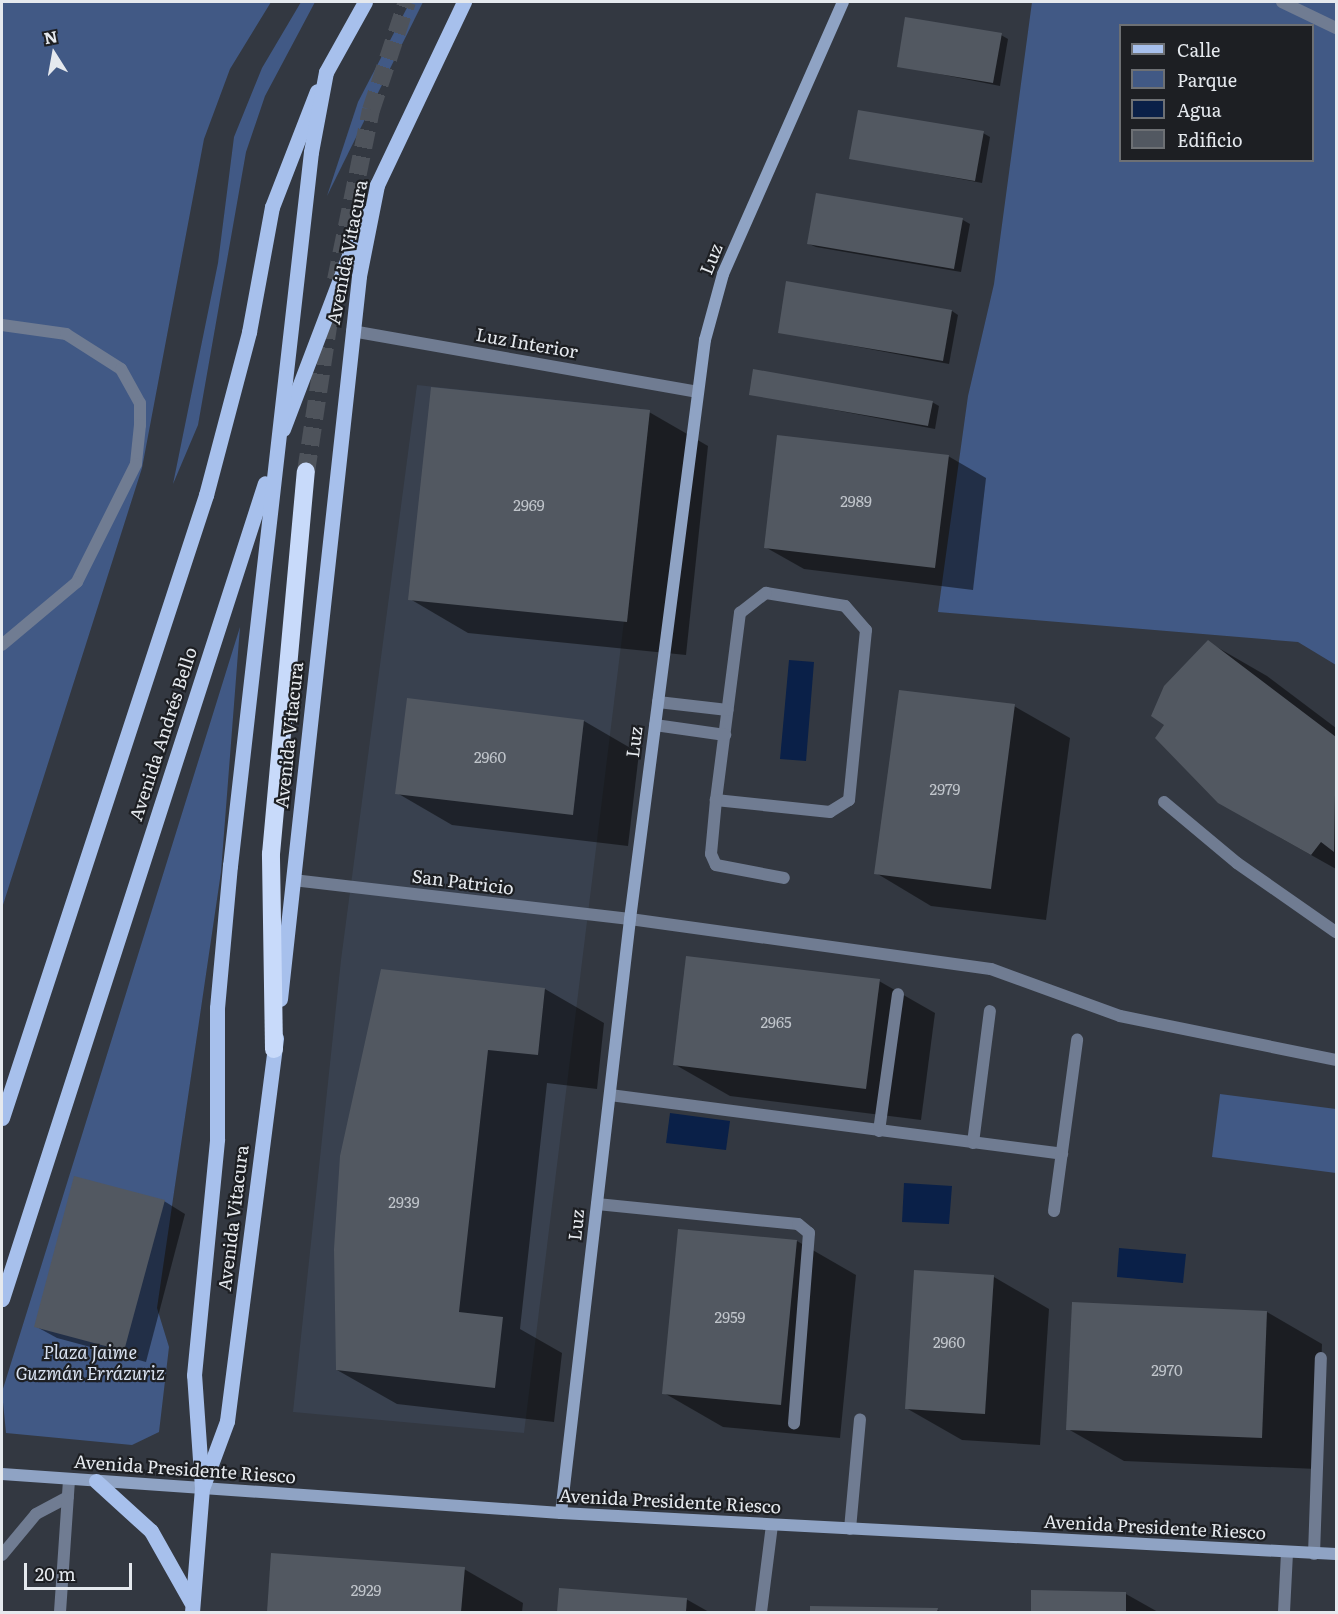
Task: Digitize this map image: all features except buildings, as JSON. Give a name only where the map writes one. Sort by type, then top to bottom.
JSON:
[{"type":"highway","points":[[274,1049],[271,854],[306,472]]},
{"type":"main road","name":"Avenida Vitacura","points":[[192,1609],[202,1488],[194,1375],[218,1118],[217,1008],[274,453],[294,280],[326,72],[365,2]]},
{"type":"main road","name":"Avenida Vitacura","points":[[202,1488],[227,1421],[274,1049],[352,331],[377,185],[464,2]]},
{"type":"main road","name":"Avenida Andrés Bello","points":[[2,1118],[206,495],[249,332],[272,207],[326,72]]},
{"type":"main road","name":"Avenida Andrés Bello","points":[[2,1299],[274,453],[377,185]]},
{"type":"main road","points":[[96,1480],[151,1532],[192,1609]]},
{"type":"street","name":"Luz","points":[[561,1513],[630,919],[697,392],[723,274],[843,2]]},
{"type":"street","points":[[1282,2],[1336,28]]},
{"type":"street","points":[[2,325],[66,334],[121,369],[140,403],[140,425],[136,464],[77,582],[2,645]]},
{"type":"street","name":"Luz Interior","points":[[352,331],[697,392]]},
{"type":"street","points":[[716,800],[830,812],[849,800],[866,630],[846,606],[766,593],[740,612],[716,800],[711,854],[716,865],[784,878]]},
{"type":"street","points":[[658,702],[728,710]]},
{"type":"street","points":[[655,725],[725,735]]},
{"type":"street","points":[[1164,802],[1237,863],[1336,932]]},
{"type":"street","name":"San Patricio","points":[[293,880],[630,919],[991,969],[1120,1016],[1336,1060]]},
{"type":"street","points":[[879,1131],[898,994]]},
{"type":"street","points":[[973,1143],[990,1011]]},
{"type":"street","points":[[1054,1211],[1077,1040]]},
{"type":"street","points":[[610,1095],[1062,1154]]},
{"type":"street","points":[[597,1204],[798,1224],[809,1233],[794,1424]]},
{"type":"street","points":[[1314,1554],[1321,1358]]},
{"type":"street","points":[[850,1529],[860,1419]]},
{"type":"street","name":"Avenida Presidente Riesco","points":[[2,1474],[561,1513],[1336,1554]]},
{"type":"street","points":[[60,1612],[69,1479]]},
{"type":"street","points":[[2,1555],[36,1514],[68,1497]]},
{"type":"street","points":[[761,1612],[772,1525]]},
{"type":"street","points":[[1284,1612],[1287,1552]]},
{"type":"shaded area","points":[[417,385],[650,410],[524,1433],[293,1412],[341,960]]},
{"type":"green space","points":[[2,2],[271,2],[230,69],[204,139],[142,468],[2,908]]},
{"type":"green space","points":[[301,2],[315,2],[265,96],[246,152],[198,425],[173,484],[218,263],[234,137],[262,68]]},
{"type":"green space","points":[[410,2],[423,2],[327,196],[358,102]]},
{"type":"green space","points":[[1032,2],[1336,2],[1336,665],[1298,642],[938,612],[968,396],[994,284]]},
{"type":"green space","name":"Plaza Jaime Guzmán Errázuriz","points":[[240,627],[221,872],[157,1308],[169,1347],[159,1432],[132,1445],[6,1433],[2,1392]]},
{"type":"green space","points":[[1220,1094],[1336,1109],[1336,1173],[1212,1157]]},
{"type":"water","points":[[789,660],[814,662],[806,761],[780,759]]},
{"type":"water","points":[[670,1113],[730,1121],[726,1150],[666,1143]]},
{"type":"water","points":[[904,1183],[952,1186],[949,1224],[902,1222]]},
{"type":"water","points":[[1119,1248],[1186,1254],[1183,1283],[1117,1277]]},
{"type":"tunnel","points":[[336,280],[371,110],[407,2]]},
{"type":"tunnel","points":[[306,472],[330,314]]}]
